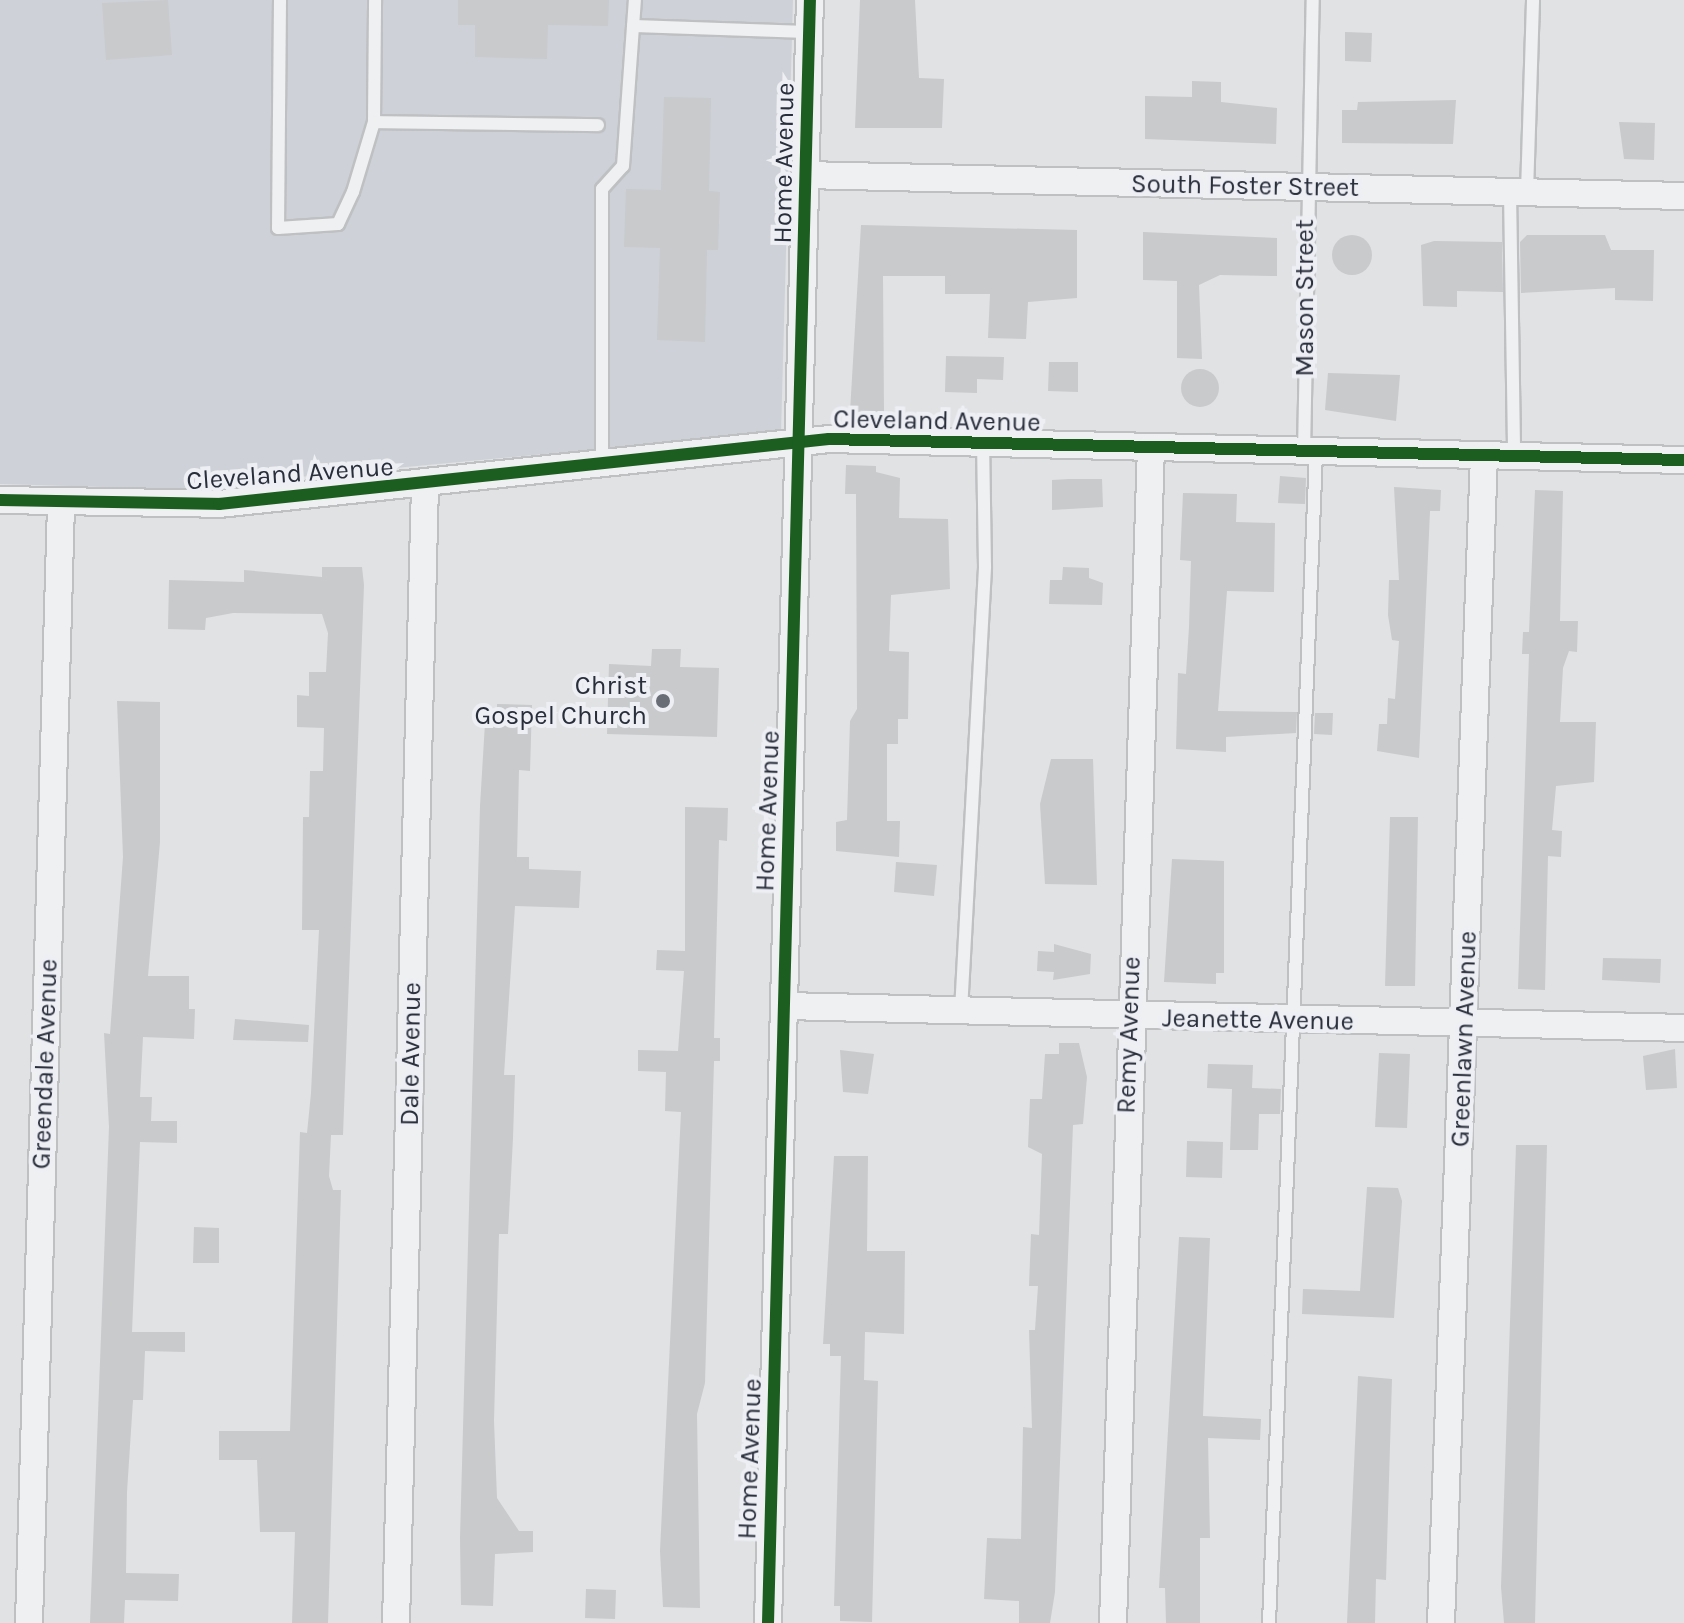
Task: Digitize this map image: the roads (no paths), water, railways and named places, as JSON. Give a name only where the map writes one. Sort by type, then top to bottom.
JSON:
[{"type":"street","name":"Home Avenue","points":[[768,1623],[810,0]]},
{"type":"street","name":"South Foster Street","points":[[805,175],[1684,196]]},
{"type":"street","name":"Cleveland Avenue","points":[[0,500],[61,506],[219,504],[602,467],[800,443],[983,442],[1684,460]]},
{"type":"street","name":"Remy Avenue","points":[[1113,1623],[1129,1018],[1151,448]]},
{"type":"street","name":"Greenlawn Avenue","points":[[1441,1623],[1484,455]]},
{"type":"street","name":"Dale Avenue","points":[[396,1623],[425,485]]},
{"type":"street","name":"Greendale Avenue","points":[[29,1623],[61,506]]},
{"type":"street","name":"Jeanette Avenue","points":[[785,1006],[961,1014],[1684,1028]]},
{"type":"lane","points":[[280,0],[278,228],[338,224],[374,122],[375,0]]},
{"type":"lane","points":[[602,467],[602,189],[623,166],[635,0]]},
{"type":"lane","name":"Mason Street","points":[[1269,1623],[1298,1020],[1310,452],[1306,188],[1313,0]]},
{"type":"lane","points":[[1514,456],[1519,192],[1533,0]]},
{"type":"lane","points":[[633,26],[808,32]]},
{"type":"lane","points":[[374,122],[598,125]]},
{"type":"lane","points":[[961,1014],[985,567],[983,442]]},
{"type":"place","name":"Christ Gospel Church","points":[[663,701]]}]
